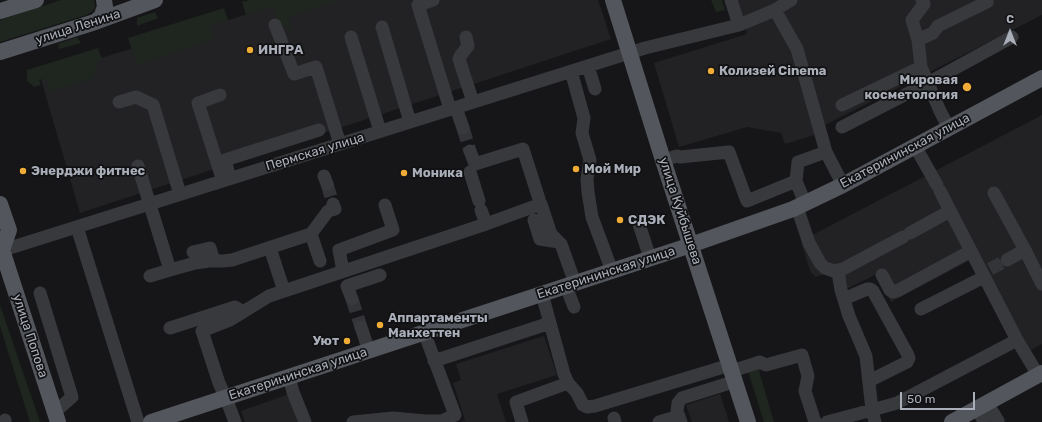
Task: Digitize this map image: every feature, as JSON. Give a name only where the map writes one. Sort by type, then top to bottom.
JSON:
[{"type":"main road","points":[[0,11],[36,0]]},
{"type":"main road","points":[[95,22],[102,16],[104,10],[104,0]]},
{"type":"main road","name":"улица Ленина","points":[[0,52],[95,22],[155,0]]},
{"type":"main road","name":"улица Куйбышева","points":[[613,0],[690,245],[733,372],[748,422]]},
{"type":"main road","name":"Екатерининская улица","points":[[151,422],[690,245],[801,205],[843,185],[1042,78]]},
{"type":"main road","points":[[0,204],[9,230],[0,250]]},
{"type":"main road","name":"улица Попова","points":[[0,250],[56,417]]},
{"type":"main road","points":[[952,422],[983,411],[1040,374]]},
{"type":"street","points":[[433,0],[418,5],[453,108],[463,128]]},
{"type":"street","points":[[731,0],[739,25]]},
{"type":"street","name":"Пермская улица","points":[[0,250],[645,48],[739,25],[776,10],[791,0]]},
{"type":"street","points":[[918,40],[933,33],[938,26],[987,2],[987,0]]},
{"type":"street","points":[[926,1],[912,20],[918,40],[921,67],[949,128]]},
{"type":"street","points":[[776,10],[797,49],[826,152],[843,185]]},
{"type":"street","points":[[275,25],[294,74],[316,67],[340,144]]},
{"type":"street","points":[[382,27],[410,122]]},
{"type":"street","points":[[351,37],[380,131]]},
{"type":"street","points":[[466,37],[468,46],[459,59],[473,102]]},
{"type":"street","points":[[842,126],[928,83],[1012,37]]},
{"type":"street","points":[[588,66],[595,90]]},
{"type":"street","points":[[842,105],[921,67]]},
{"type":"street","points":[[571,71],[584,118],[582,133],[590,160],[587,179],[592,217],[612,271]]},
{"type":"street","points":[[220,95],[198,103],[226,180]]},
{"type":"street","points":[[119,102],[136,97],[153,105],[180,194]]},
{"type":"street","points":[[226,180],[225,160],[319,130]]},
{"type":"street","points":[[916,146],[971,251],[985,273],[1018,340],[1040,374]]},
{"type":"street","points":[[470,151],[475,164],[523,149],[539,199]]},
{"type":"street","points":[[663,160],[677,156],[680,157],[729,152],[747,201],[796,180]]},
{"type":"street","points":[[826,152],[798,162],[796,180],[809,242],[820,263],[825,268],[834,271],[843,270],[950,212]]},
{"type":"street","points":[[138,166],[170,270]]},
{"type":"street","points":[[470,172],[486,224]]},
{"type":"street","points":[[994,193],[1025,250],[1038,264],[1042,284]]},
{"type":"street","points":[[150,276],[195,263],[223,262],[232,260],[311,234],[328,211],[335,209],[333,204]]},
{"type":"street","points":[[235,422],[219,383],[202,331],[230,320],[269,296],[486,224],[541,204],[551,234],[561,244],[571,284],[574,307]]},
{"type":"street","points":[[343,272],[339,250],[393,230],[385,205]]},
{"type":"street","points":[[534,220],[540,239],[559,242]]},
{"type":"street","points":[[638,221],[650,258]]},
{"type":"street","points":[[76,227],[138,422]]},
{"type":"street","points":[[311,234],[320,261]]},
{"type":"street","points":[[193,252],[210,248],[214,262]]},
{"type":"street","points":[[270,248],[284,291]]},
{"type":"street","points":[[1007,260],[1025,250]]},
{"type":"street","points":[[882,275],[890,290],[893,292],[897,291],[971,251]]},
{"type":"street","points":[[838,270],[841,290],[849,316],[866,356],[874,416]]},
{"type":"street","points":[[921,309],[985,273]]},
{"type":"street","points":[[352,299],[347,286],[380,275]]},
{"type":"street","points":[[844,299],[867,289],[874,291],[909,358],[908,362],[869,381]]},
{"type":"street","points":[[40,293],[72,397],[56,417]]},
{"type":"street","points":[[542,294],[568,383],[583,405],[588,407],[595,406],[733,372],[760,362],[766,365],[802,355],[808,376],[805,391],[815,422]]},
{"type":"street","points":[[170,328],[235,307],[243,312]]},
{"type":"street","points":[[434,361],[550,323]]},
{"type":"street","points":[[361,327],[369,351]]},
{"type":"street","points":[[353,422],[393,418],[442,421],[455,415],[424,332]]},
{"type":"street","points":[[826,422],[874,416],[1018,340]]},
{"type":"street","points":[[659,422],[680,419],[677,412],[678,403],[682,398],[733,372]]},
{"type":"street","points":[[289,377],[293,392],[306,422]]},
{"type":"street","points":[[522,422],[516,402],[568,383]]},
{"type":"street","points":[[983,411],[998,421]]},
{"type":"shaded area","points":[[61,0],[94,0],[95,8],[86,15],[0,42],[0,20]]},
{"type":"shaded area","points":[[249,0],[341,0],[288,17],[294,34],[278,21],[273,7],[246,15],[242,2]]},
{"type":"shaded area","points":[[295,0],[598,0],[611,39],[80,213],[40,76]]},
{"type":"shaded area","points":[[711,0],[722,0],[725,10],[716,12]]},
{"type":"shaded area","points":[[737,0],[1042,0],[1042,15],[823,126],[825,132],[785,144],[781,133],[747,127],[679,147],[654,63],[747,34]]},
{"type":"shaded area","points":[[224,8],[228,20],[210,26],[213,39],[137,65],[128,38]]},
{"type":"shaded area","points":[[155,12],[158,18],[137,26],[137,18]]},
{"type":"shaded area","points":[[77,37],[81,43],[59,49],[58,44]]},
{"type":"shaded area","points":[[98,48],[102,60],[97,61],[94,78],[50,92],[45,78],[39,80],[41,85],[34,87],[27,81],[27,70]]},
{"type":"shaded area","points":[[1042,115],[1042,344],[1029,351],[978,256],[891,302],[877,274],[836,294],[830,272],[816,277],[810,271],[801,241]]},
{"type":"shaded area","points":[[0,305],[40,422],[30,422],[0,326]]},
{"type":"shaded area","points":[[544,336],[557,375],[497,394],[506,422],[461,422],[465,420],[453,383],[461,380],[456,364]]},
{"type":"shaded area","points":[[757,364],[774,422],[764,422],[747,368]]},
{"type":"shaded area","points":[[289,394],[301,422],[245,422],[241,411]]},
{"type":"shaded area","points":[[720,394],[729,422],[692,422],[686,405]]},
{"type":"tunnel","points":[[463,128],[470,151]]},
{"type":"tunnel","points":[[327,184],[333,204]]},
{"type":"tunnel","points":[[990,269],[1007,260]]},
{"type":"tunnel","points":[[352,299],[361,327]]},
{"type":"place","name":"ИНГРА","points":[[250,50]]},
{"type":"place","name":"Колизей Cinema","points":[[711,71]]},
{"type":"place","name":"Мировая косметология","points":[[967,87]]},
{"type":"place","name":"Мой Мир","points":[[576,169]]},
{"type":"place","name":"Энерджи фитнес","points":[[23,171]]},
{"type":"place","name":"Моника","points":[[404,173]]},
{"type":"place","name":"СДЭК","points":[[620,220]]},
{"type":"place","name":"Аппартаменты Манхеттен","points":[[380,325]]},
{"type":"place","name":"Уют","points":[[347,341]]}]
